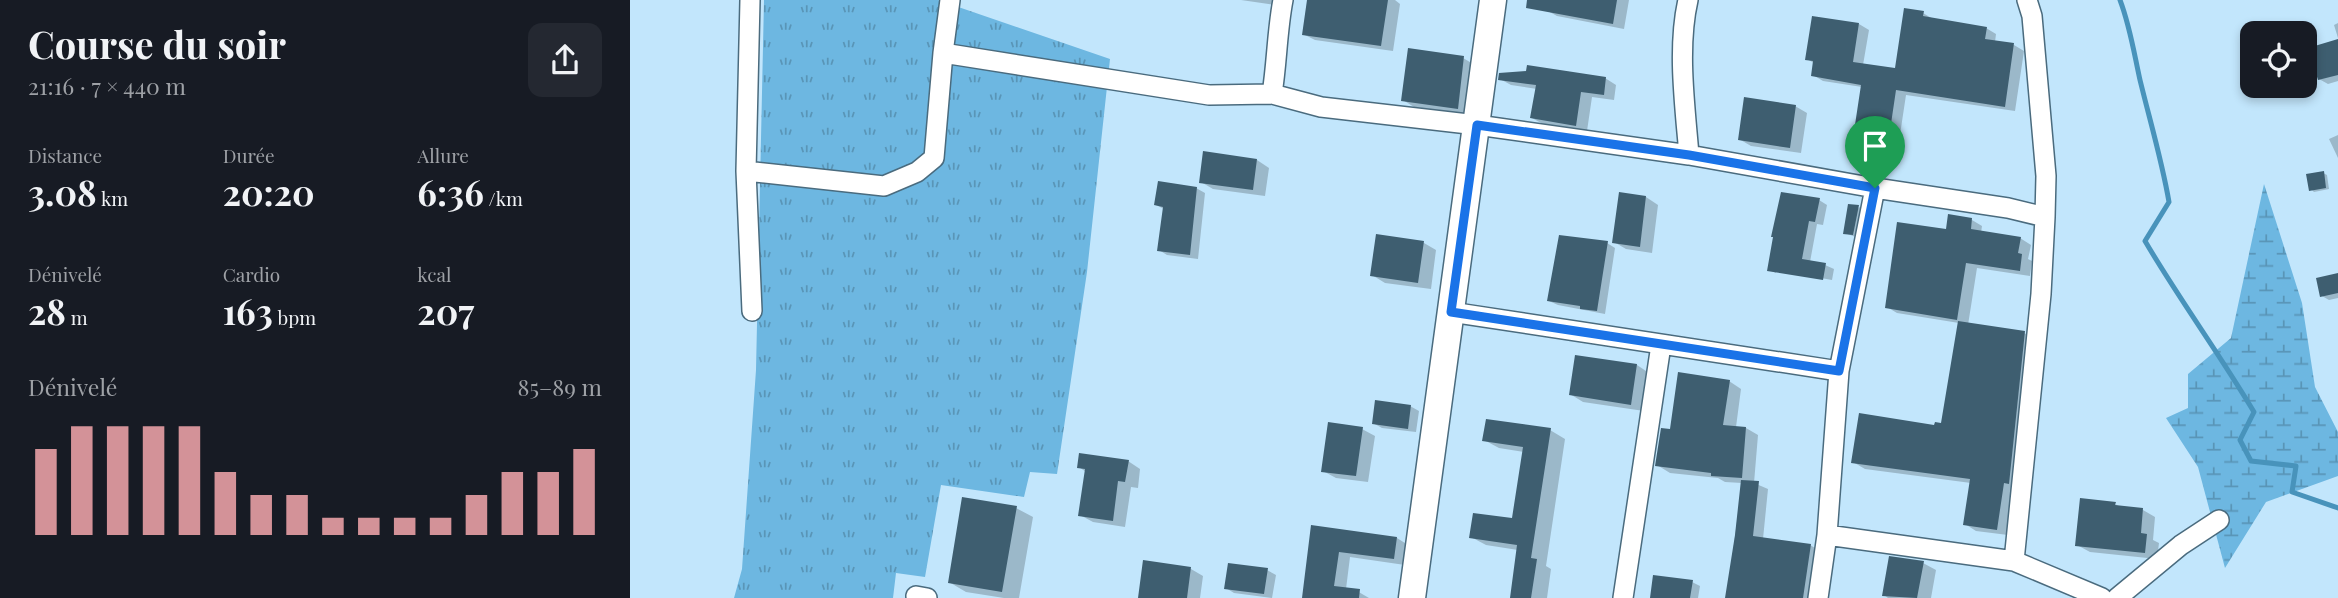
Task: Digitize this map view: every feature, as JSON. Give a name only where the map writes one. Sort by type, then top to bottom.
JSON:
[{"type":"street","points":[[750,0],[746,171],[752,311]]},
{"type":"street","points":[[746,171],[884,186],[917,172],[934,158],[950,0]]},
{"type":"street","points":[[1272,94],[1283,0]]},
{"type":"street","points":[[1412,598],[1493,0]]},
{"type":"street","points":[[1688,0],[1684,17],[1683,69],[1689,155]]},
{"type":"street","points":[[2014,561],[2041,295],[2046,176],[2032,16],[2027,0]]},
{"type":"street","points":[[943,53],[1209,95],[1272,94],[1321,107],[1477,125],[1689,155],[2045,216]]},
{"type":"street","points":[[1818,598],[1827,535],[1839,371],[1875,188]]},
{"type":"street","points":[[1451,312],[1839,371]]},
{"type":"street","points":[[1623,598],[1661,345]]},
{"type":"street","points":[[2117,598],[2181,545],[2219,520]]},
{"type":"street","points":[[1827,535],[2014,561],[2102,598]]},
{"type":"green space","points":[[764,0],[938,0],[1110,59],[1087,272],[1057,474],[1030,472],[1024,497],[941,485],[925,577],[896,573],[893,598],[734,598],[742,569],[756,370]]},
{"type":"green space","points":[[2264,184],[2302,303],[2315,387],[2338,432],[2338,476],[2266,502],[2225,568],[2198,467],[2166,418],[2188,408],[2188,374],[2231,338]]},
{"type":"building","points":[[1307,0],[1388,0],[1381,46],[1302,35]]},
{"type":"building","points":[[1527,0],[1617,0],[1613,24],[1526,8]]},
{"type":"building","points":[[1904,8],[1924,11],[1923,16],[1987,27],[1985,39],[2014,43],[2005,107],[1896,90],[1888,144],[1853,138],[1861,85],[1811,76],[1813,61],[1805,60],[1812,16],[1859,23],[1853,62],[1895,68]]},
{"type":"building","points":[[2338,39],[2338,75],[2318,80],[2317,45]]},
{"type":"building","points":[[1408,48],[1464,56],[1458,109],[1401,101]]},
{"type":"building","points":[[1527,65],[1606,77],[1604,95],[1581,92],[1576,126],[1530,118],[1536,85],[1498,80],[1499,73],[1526,71]]},
{"type":"building","points":[[1744,97],[1796,105],[1790,148],[1738,140]]},
{"type":"building","points":[[1203,151],[1257,159],[1253,190],[1199,183]]},
{"type":"building","points":[[2324,171],[2326,188],[2309,191],[2306,174]]},
{"type":"building","points":[[1158,181],[1197,187],[1190,255],[1157,251],[1163,207],[1154,205]]},
{"type":"building","points":[[1619,192],[1646,196],[1640,247],[1612,243]]},
{"type":"building","points":[[1781,192],[1820,198],[1815,222],[1809,221],[1802,259],[1826,263],[1823,280],[1767,271]]},
{"type":"building","points":[[1848,204],[1859,205],[1853,235],[1843,234]]},
{"type":"building","points":[[1948,214],[1972,218],[1971,229],[2021,237],[2018,253],[2022,254],[2020,271],[1966,263],[1957,320],[1885,308],[1897,222],[1946,229]]},
{"type":"building","points":[[1376,234],[1424,241],[1418,283],[1370,276]]},
{"type":"building","points":[[1559,235],[1608,241],[1597,311],[1547,301]]},
{"type":"building","points":[[2338,273],[2338,293],[2320,297],[2316,278]]},
{"type":"building","points":[[1958,321],[2025,331],[2009,484],[2004,483],[1997,530],[1963,525],[1970,479],[1851,463],[1859,413],[1934,425],[1935,422],[1941,423]]},
{"type":"building","points":[[1575,355],[1637,364],[1631,405],[1569,395]]},
{"type":"building","points":[[1678,372],[1730,380],[1723,425],[1746,427],[1742,478],[1711,476],[1711,473],[1655,466],[1661,428],[1670,429]]},
{"type":"building","points":[[1375,400],[1411,405],[1408,429],[1372,424]]},
{"type":"building","points":[[1486,419],[1551,428],[1531,558],[1537,559],[1531,598],[1510,598],[1517,545],[1469,538],[1473,513],[1512,518],[1523,447],[1482,441]]},
{"type":"building","points":[[1328,422],[1363,427],[1356,476],[1321,472]]},
{"type":"building","points":[[1079,453],[1129,460],[1125,482],[1118,481],[1113,521],[1078,516],[1085,469],[1077,468]]},
{"type":"building","points":[[1741,480],[1759,481],[1753,536],[1811,544],[1803,598],[1725,598]]},
{"type":"building","points":[[962,497],[1017,506],[1002,592],[948,583]]},
{"type":"building","points":[[2080,498],[2143,508],[2141,533],[2147,534],[2145,553],[2075,546]]},
{"type":"building","points":[[1311,525],[1397,537],[1394,559],[1339,552],[1334,586],[1360,589],[1359,598],[1302,598]]},
{"type":"building","points":[[1889,556],[1924,561],[1917,598],[1882,596]]},
{"type":"building","points":[[1143,560],[1191,567],[1187,598],[1138,598]]},
{"type":"building","points":[[1228,563],[1268,568],[1264,594],[1224,589]]},
{"type":"building","points":[[1653,575],[1693,580],[1690,598],[1650,598]]},
{"type":"waterway","points":[[2120,0],[2169,202],[2145,241],[2254,412],[2240,440],[2251,461],[2296,466],[2292,492],[2338,508]]},
{"type":"route","points":[[1477,125],[1689,155],[1875,188],[1839,371],[1451,312],[1477,125]]}]
